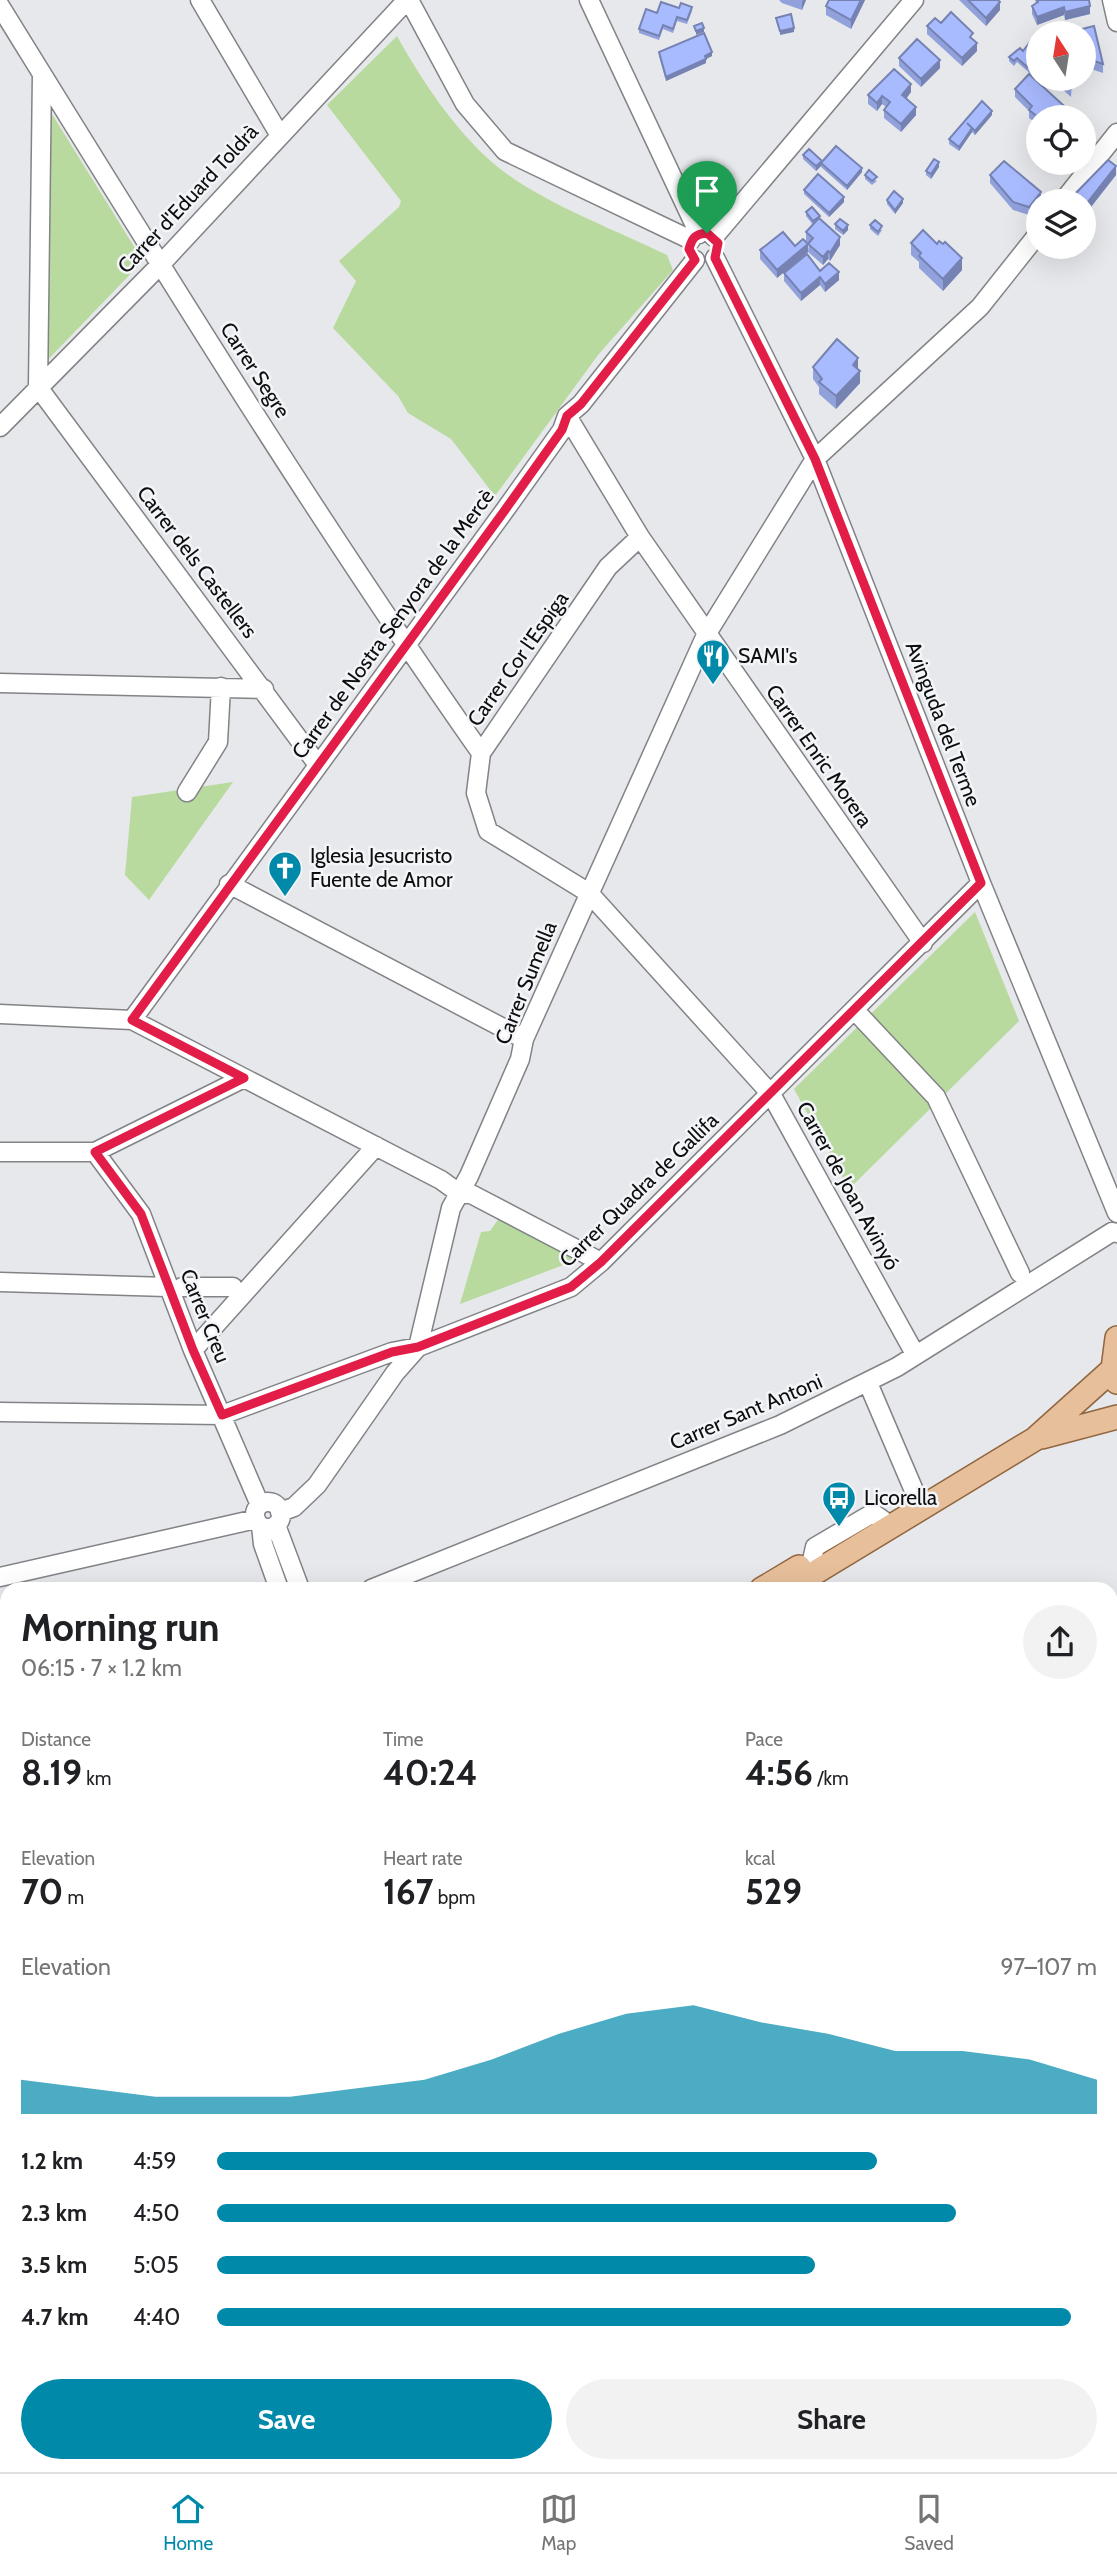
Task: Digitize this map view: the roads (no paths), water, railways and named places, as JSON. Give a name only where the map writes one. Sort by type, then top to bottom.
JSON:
[{"type":"main road","points":[[799,1582],[1035,1439],[1115,1376],[1117,1338]]},
{"type":"main road","points":[[1035,1439],[1117,1418]]},
{"type":"main road","points":[[774,1582],[973,1470],[996,1462]]},
{"type":"street","points":[[200,0],[279,134]]},
{"type":"street","points":[[408,0],[464,104],[505,151],[701,237],[719,251],[715,258],[706,262],[695,260],[689,249],[701,237],[914,0]]},
{"type":"street","name":"Carrer d'Eduard Toldrà","points":[[0,427],[160,265],[279,134],[408,0]]},
{"type":"street","points":[[589,0],[701,237]]},
{"type":"street","points":[[1112,0],[1117,22]]},
{"type":"street","name":"Carrer Segre","points":[[0,6],[160,265],[406,647],[481,754]]},
{"type":"street","points":[[38,387],[42,74]]},
{"type":"street","points":[[1073,189],[1117,133]]},
{"type":"street","name":"Carrer Sumella","points":[[267,1518],[294,1507],[317,1485],[394,1373],[418,1347],[451,1208],[520,1059],[524,1039],[706,635],[815,459],[980,307],[1026,249]]},
{"type":"street","name":"Avinguda del Terme","points":[[715,258],[815,459],[981,883],[1117,1213]]},
{"type":"street","name":"Carrer de Nostra Senyora de la Mercè","points":[[132,1020],[229,884],[406,647],[562,430],[567,416],[581,404],[695,260]]},
{"type":"street","name":"Carrer dels Castellers","points":[[38,387],[318,765]]},
{"type":"street","name":"Carrer Enric Morera","points":[[567,416],[640,537],[706,635],[923,943]]},
{"type":"street","name":"Carrer Cor l'Espiga","points":[[589,893],[488,831],[476,793],[481,754],[608,567],[640,537]]},
{"type":"street","points":[[0,683],[264,689]]},
{"type":"street","points":[[187,792],[218,743],[221,687]]},
{"type":"street","name":"Carrer Quadra de Gallifa","points":[[0,1412],[222,1415],[392,1352],[418,1347],[571,1287],[601,1262],[981,883]]},
{"type":"street","points":[[229,884],[524,1039]]},
{"type":"street","name":"Carrer de Joan Avinyó","points":[[589,893],[771,1094],[915,1354]]},
{"type":"street","points":[[0,1013],[132,1020],[441,1180],[459,1193],[471,1194],[601,1262]]},
{"type":"street","points":[[861,1017],[936,1097],[1020,1273]]},
{"type":"street","points":[[0,1152],[95,1152],[244,1078]]},
{"type":"street","points":[[193,1350],[376,1146]]},
{"type":"street","name":"Carrer Creu","points":[[95,1152],[141,1214],[175,1287],[193,1350],[250,1488],[297,1582]]},
{"type":"street","name":"Carrer Sant Antoni","points":[[388,1582],[779,1425],[868,1383],[1112,1233],[1117,1233]]},
{"type":"street","points":[[0,1282],[233,1287]]},
{"type":"street","points":[[868,1383],[918,1500]]},
{"type":"street","points":[[0,1577],[267,1518]]},
{"type":"street","name":"Carrer Creu","points":[[267,1518],[263,1544],[277,1582]]},
{"type":"place","name":"SAMI's","points":[[713,686]]},
{"type":"place","name":"Iglesia Jesucristo Fuente de Amor","points":[[285,898]]},
{"type":"place","name":"Licorella","points":[[839,1528]]}]
